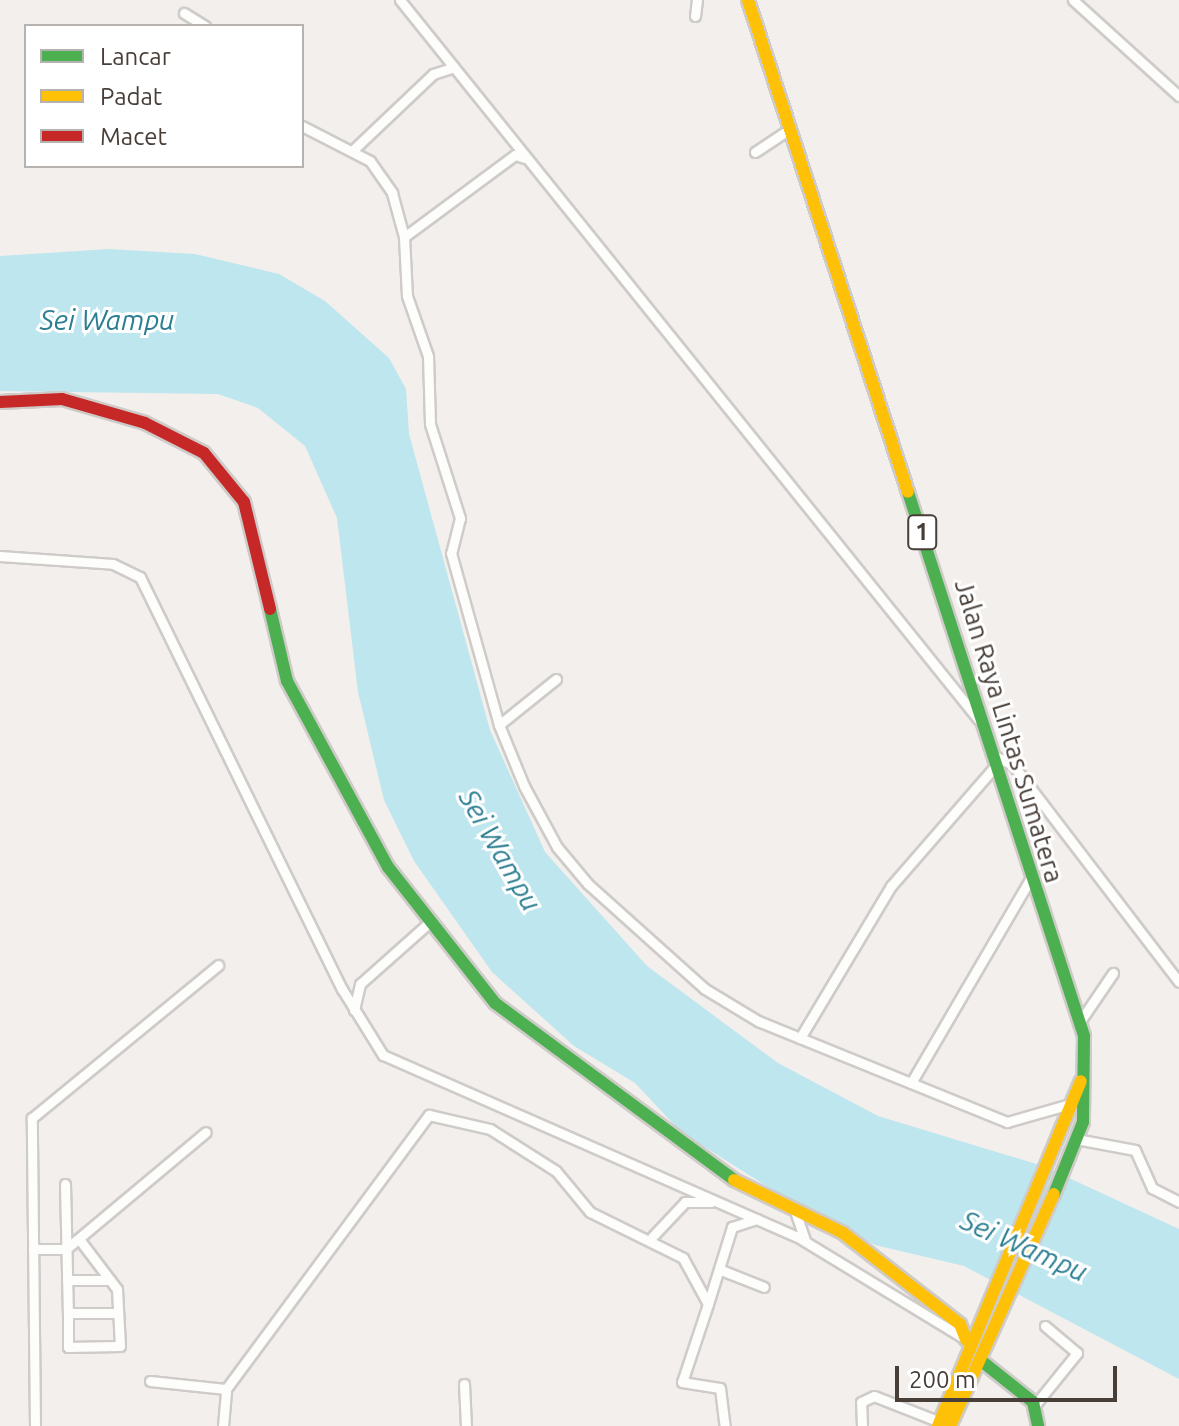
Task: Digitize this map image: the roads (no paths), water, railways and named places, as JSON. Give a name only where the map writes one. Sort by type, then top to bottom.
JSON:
[{"type":"main road","name":"Jalan Raya Lintas Sumatera","points":[[748,0],[995,760],[1030,879],[1081,1020],[1087,1066],[1078,1102],[1076,1139],[1070,1160],[984,1363]]},
{"type":"main road","points":[[0,402],[62,399],[145,423],[195,445],[236,488],[287,681],[388,867],[511,1018],[638,1103],[719,1173],[796,1214],[843,1233],[960,1324],[971,1344]]},
{"type":"main road","name":"1","points":[[942,1425],[971,1344],[982,1331],[1054,1152],[1078,1102]]},
{"type":"main road","points":[[984,1363],[1035,1405],[1038,1426]]},
{"type":"main road","name":"1","points":[[942,1425],[984,1363]]},
{"type":"street","points":[[400,0],[983,724]]},
{"type":"street","points":[[695,16],[697,0]]},
{"type":"street","points":[[1073,0],[1179,96]]},
{"type":"street","points":[[184,13],[202,24]]},
{"type":"street","points":[[353,150],[433,74],[442,52]]},
{"type":"street","points":[[433,74],[454,67]]},
{"type":"street","points":[[304,127],[353,150],[387,181],[404,237],[407,296],[428,356],[430,424],[460,518],[451,553],[499,725],[557,847],[588,884],[730,1008],[1007,1122],[1078,1102]]},
{"type":"street","points":[[755,152],[791,128]]},
{"type":"street","points":[[404,237],[515,155],[528,159]]},
{"type":"street","points":[[0,556],[113,564],[140,577],[354,1010],[389,1058],[726,1205],[810,1245],[971,1344]]},
{"type":"street","points":[[499,725],[556,679]]},
{"type":"street","points":[[800,1038],[891,886],[995,760],[1013,765],[1179,982]]},
{"type":"street","points":[[911,1083],[1030,879]]},
{"type":"street","points":[[354,1010],[360,984],[431,921]]},
{"type":"street","points":[[35,1426],[33,1249],[36,1109],[113,1058],[167,1003],[218,965]]},
{"type":"street","points":[[1081,1020],[1113,973]]},
{"type":"street","points":[[223,1426],[226,1389],[429,1115],[490,1129],[556,1171],[590,1212],[652,1237],[687,1262],[708,1304]]},
{"type":"street","points":[[33,1249],[66,1249],[206,1132]]},
{"type":"street","points":[[1076,1139],[1137,1152],[1152,1188],[1179,1202]]},
{"type":"street","points":[[65,1184],[68,1347],[120,1346],[118,1313],[110,1280],[79,1239]]},
{"type":"street","points":[[652,1237],[685,1202],[726,1205]]},
{"type":"street","points":[[796,1214],[810,1245]]},
{"type":"street","points":[[725,1426],[720,1388],[682,1382],[721,1270],[732,1227],[757,1219]]},
{"type":"street","points":[[721,1270],[764,1287]]},
{"type":"street","points":[[67,1280],[110,1280]]},
{"type":"street","points":[[68,1313],[118,1313]]},
{"type":"street","points":[[1035,1405],[1077,1353],[1045,1326]]},
{"type":"street","points":[[150,1381],[226,1389]]},
{"type":"street","points":[[464,1384],[466,1426]]},
{"type":"street","points":[[862,1426],[861,1402],[874,1396],[942,1425]]},
{"type":"water","name":"Sei Wampu","points":[[109,249],[195,254],[279,274],[325,301],[389,358],[406,389],[409,434],[490,730],[545,852],[647,966],[778,1063],[878,1116],[1043,1166],[1179,1229],[1179,1379],[964,1266],[875,1245],[768,1187],[681,1132],[635,1083],[574,1046],[492,972],[414,861],[384,800],[358,692],[337,518],[305,446],[258,408],[218,394],[0,391],[0,256]]}]
